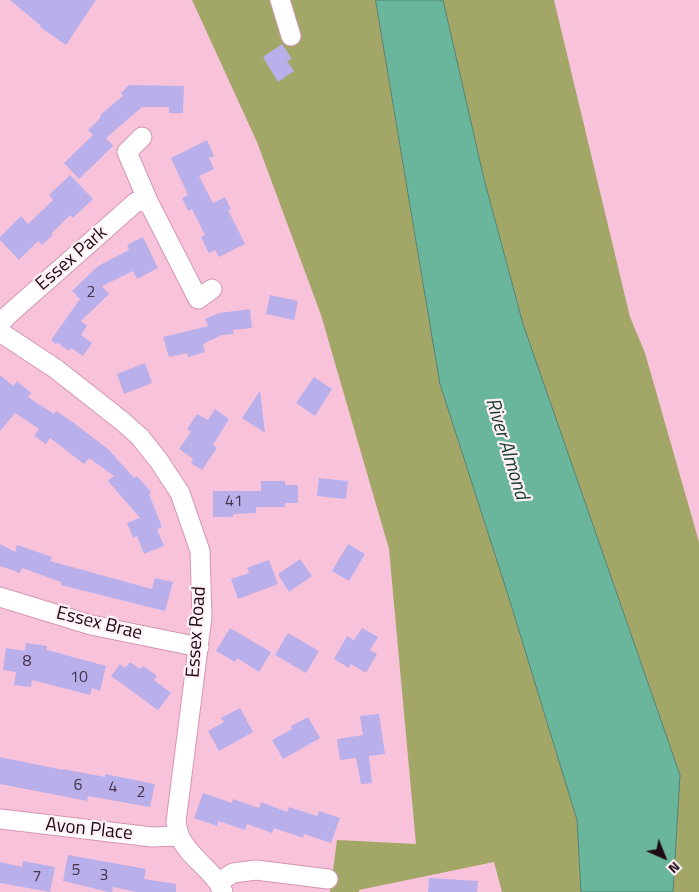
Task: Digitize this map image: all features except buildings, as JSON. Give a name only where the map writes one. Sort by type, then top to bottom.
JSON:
[{"type":"street","points":[[280,0],[291,36]]},
{"type":"street","points":[[142,137],[127,152],[148,202],[199,300]]},
{"type":"street","name":"Essex Park","points":[[0,324],[136,202],[148,202]]},
{"type":"street","name":"Essex Road","points":[[0,332],[56,369],[140,437],[180,493],[200,552],[202,617],[176,822],[179,836]]},
{"type":"street","name":"Essex Brae","points":[[0,597],[90,625],[199,647]]},
{"type":"street","name":"Avon Place","points":[[0,819],[152,837],[179,836]]},
{"type":"street","points":[[179,836],[221,887],[234,873],[256,870],[328,879]]},
{"type":"shaded area","points":[[192,0],[376,0],[440,384],[509,598],[577,820],[581,892],[502,892],[494,862],[359,890],[359,892],[330,892],[337,840],[416,844],[389,549],[321,315],[257,142]]},
{"type":"shaded area","points":[[443,0],[554,0],[630,317],[645,353],[699,542],[699,892],[673,892],[680,775],[523,324],[484,179]]},
{"type":"water","name":"River Almond","points":[[376,0],[443,0],[484,179],[523,324],[680,775],[673,892],[581,892],[577,820],[509,598],[440,384]]}]
